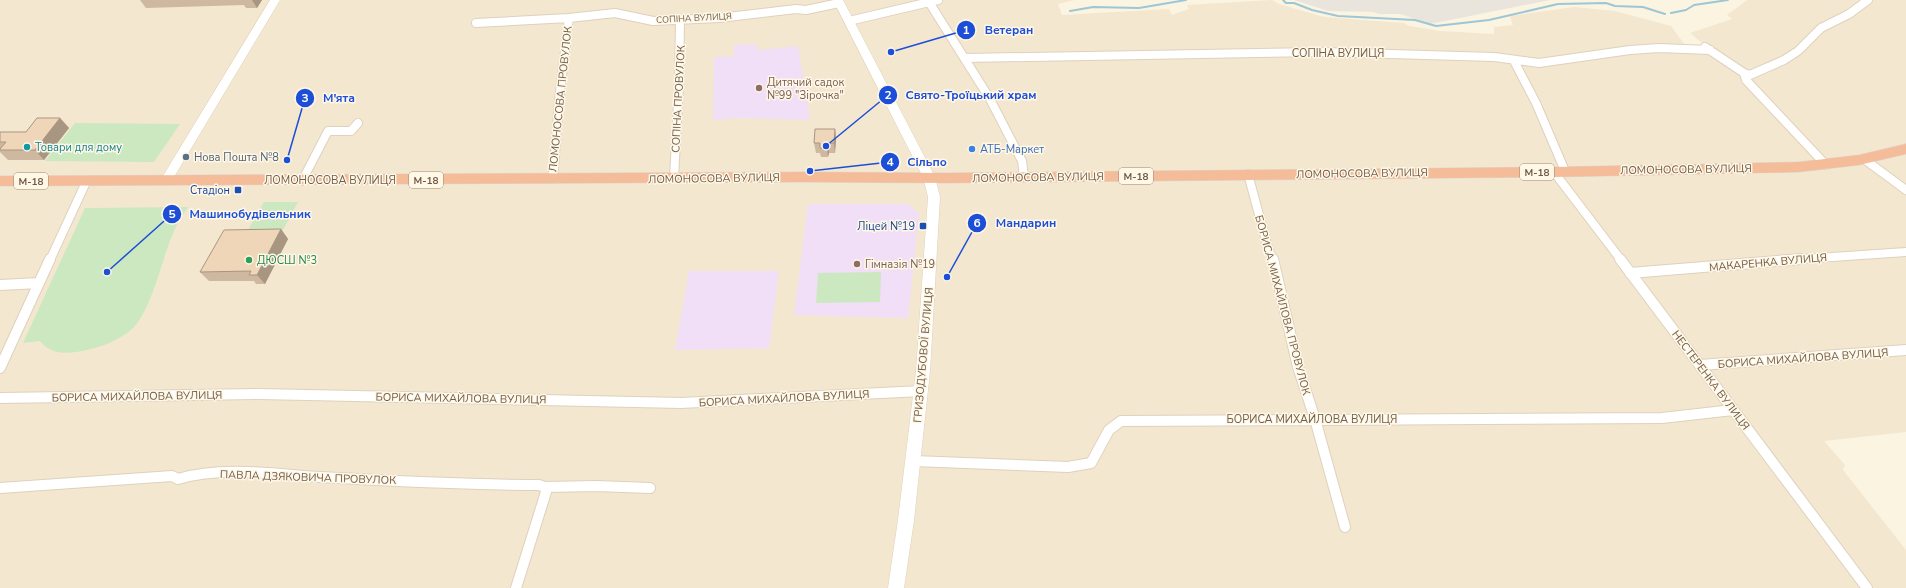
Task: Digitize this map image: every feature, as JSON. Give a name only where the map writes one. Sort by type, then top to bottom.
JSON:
[{"type":"highway","name":"ЛОМОНОСОВА ВУЛИЦЯ","points":[[0,181],[167,179],[302,181],[674,178],[929,178],[1559,172],[1799,167],[1826,165],[1864,159],[1906,149]]},
{"type":"street","points":[[167,179],[275,0]]},
{"type":"street","points":[[849,21],[938,0]]},
{"type":"street","points":[[1701,44],[1744,73],[1750,75],[1784,60],[1798,51],[1821,28],[1849,14],[1868,0]]},
{"type":"street","name":"СОПІНА ВУЛИЦЯ","points":[[476,23],[569,18],[615,13],[653,21],[760,14],[796,9],[806,10],[839,1]]},
{"type":"street","name":"ГРИЗОДУБОВОЇ ВУЛИЦЯ","points":[[839,1],[929,178],[934,197],[921,391],[896,588]]},
{"type":"street","points":[[929,2],[990,99],[1022,161],[1024,177]]},
{"type":"street","name":"ЛОМОНОСОВА ПРОВУЛОК","points":[[551,179],[554,169],[559,100],[569,18]]},
{"type":"street","name":"СОПІНА ПРОВУЛОК","points":[[674,178],[679,86],[680,19]]},
{"type":"street","name":"СОПІНА ВУЛИЦЯ","points":[[965,58],[1034,59],[1148,54],[1182,55],[1264,52],[1338,52],[1494,57],[1514,61],[1539,62],[1659,48],[1710,50]]},
{"type":"street","name":"НЕСТЕРЕНКА ВУЛИЦЯ","points":[[1514,61],[1536,103],[1559,172],[1630,273],[1867,588]]},
{"type":"street","points":[[1744,73],[1746,80],[1826,165]]},
{"type":"street","points":[[302,181],[328,130],[351,131],[358,123]]},
{"type":"street","points":[[1864,159],[1906,190]]},
{"type":"street","name":"БОРИСА МИХАЙЛОВА ПРОВУЛОК","points":[[1248,174],[1268,248],[1274,262],[1298,367],[1315,419],[1345,527]]},
{"type":"street","points":[[0,368],[87,180]]},
{"type":"street","name":"МАКАРЕНКА ВУЛИЦЯ","points":[[1630,273],[1906,252]]},
{"type":"street","points":[[0,285],[39,283]]},
{"type":"street","name":"БОРИСА МИХАЙЛОВА ВУЛИЦЯ","points":[[1700,365],[1906,350]]},
{"type":"street","name":"БОРИСА МИХАЙЛОВА ВУЛИЦЯ","points":[[0,398],[259,394],[681,403],[921,391]]},
{"type":"street","name":"БОРИСА МИХАЙЛОВА ВУЛИЦЯ","points":[[913,461],[1068,467],[1091,463],[1109,430],[1121,421],[1662,418],[1733,410]]},
{"type":"street","name":"ПАВЛА ДЗЯКОВИЧА ПРОВУЛОК","points":[[0,488],[172,476],[178,479],[188,476],[236,472],[473,485],[650,488]]},
{"type":"street","points":[[516,588],[546,492],[545,487]]},
{"type":"shaded area","points":[[0,0],[1075,0],[1058,4],[1062,15],[1169,9],[1172,15],[1189,9],[1187,5],[1272,0],[1279,4],[1324,17],[1404,23],[1409,26],[1440,31],[1494,34],[1494,27],[1513,25],[1510,16],[1574,7],[1615,11],[1671,26],[1688,49],[1709,49],[1690,33],[1732,19],[1727,15],[1747,0],[1906,0],[1906,432],[1824,441],[1845,465],[1843,470],[1906,550],[1906,588],[0,588]]},
{"type":"shaded area","points":[[1294,0],[1550,0],[1430,24],[1400,14],[1328,11]]},
{"type":"shaded area","name":"Дитячий садок №99 \"Зірочка\"","points":[[756,44],[757,50],[798,46],[810,120],[736,118],[713,120],[714,57],[734,56],[734,45]]},
{"type":"shaded area","name":"Гімназія №19","points":[[808,204],[909,204],[919,214],[908,318],[794,315]]},
{"type":"shaded area","points":[[689,271],[779,271],[769,348],[675,350]]},
{"type":"green space","points":[[75,123],[180,124],[154,162],[45,161]]},
{"type":"green space","points":[[264,202],[298,202],[283,230],[248,230]]},
{"type":"green space","points":[[188,207],[174,231],[151,297],[139,321],[132,329],[121,337],[108,343],[88,350],[76,352],[64,353],[54,351],[49,349],[40,341],[23,343],[85,208]]},
{"type":"green space","points":[[881,272],[880,302],[816,303],[818,273]]},
{"type":"building","points":[[37,118],[60,118],[35,150],[0,150],[6,142],[0,142],[0,132],[26,132]]},
{"type":"building","points":[[815,129],[835,129],[834,143],[828,143],[827,148],[820,148],[820,143],[814,143]]},
{"type":"building","points":[[281,229],[257,275],[249,275],[251,271],[200,272],[224,230]]},
{"type":"waterway","points":[[1070,11],[1093,7],[1139,8],[1186,0]]},
{"type":"waterway","points":[[1283,0],[1286,3],[1294,3],[1312,10],[1338,16],[1415,20],[1436,26],[1489,20],[1558,4],[1606,3],[1615,6],[1643,7],[1665,14]]},
{"type":"waterway","points":[[1671,13],[1686,10],[1694,5],[1728,0]]},
{"type":"place","name":"Ветеран","points":[[891,52]]},
{"type":"place","name":"Дитячий садок №99 \"Зірочка\"","points":[[759,88]]},
{"type":"place","name":"Свято-Троїцький храм","points":[[826,146]]},
{"type":"place","name":"Товари для дому","points":[[27,147]]},
{"type":"place","name":"АТБ-Маркет","points":[[972,149]]},
{"type":"place","name":"Нова Пошта №8","points":[[186,157]]},
{"type":"place","name":"М'ята","points":[[287,160]]},
{"type":"place","name":"Сільпо","points":[[810,171]]},
{"type":"place","name":"Стадіон","points":[[238,190]]},
{"type":"place","name":"Ліцей №19","points":[[923,226]]},
{"type":"place","name":"ДЮСШ №3","points":[[249,260]]},
{"type":"place","name":"Гімназія №19","points":[[857,264]]},
{"type":"place","name":"Машинобудівельник","points":[[107,272]]},
{"type":"place","name":"Мандарин","points":[[947,277]]}]
